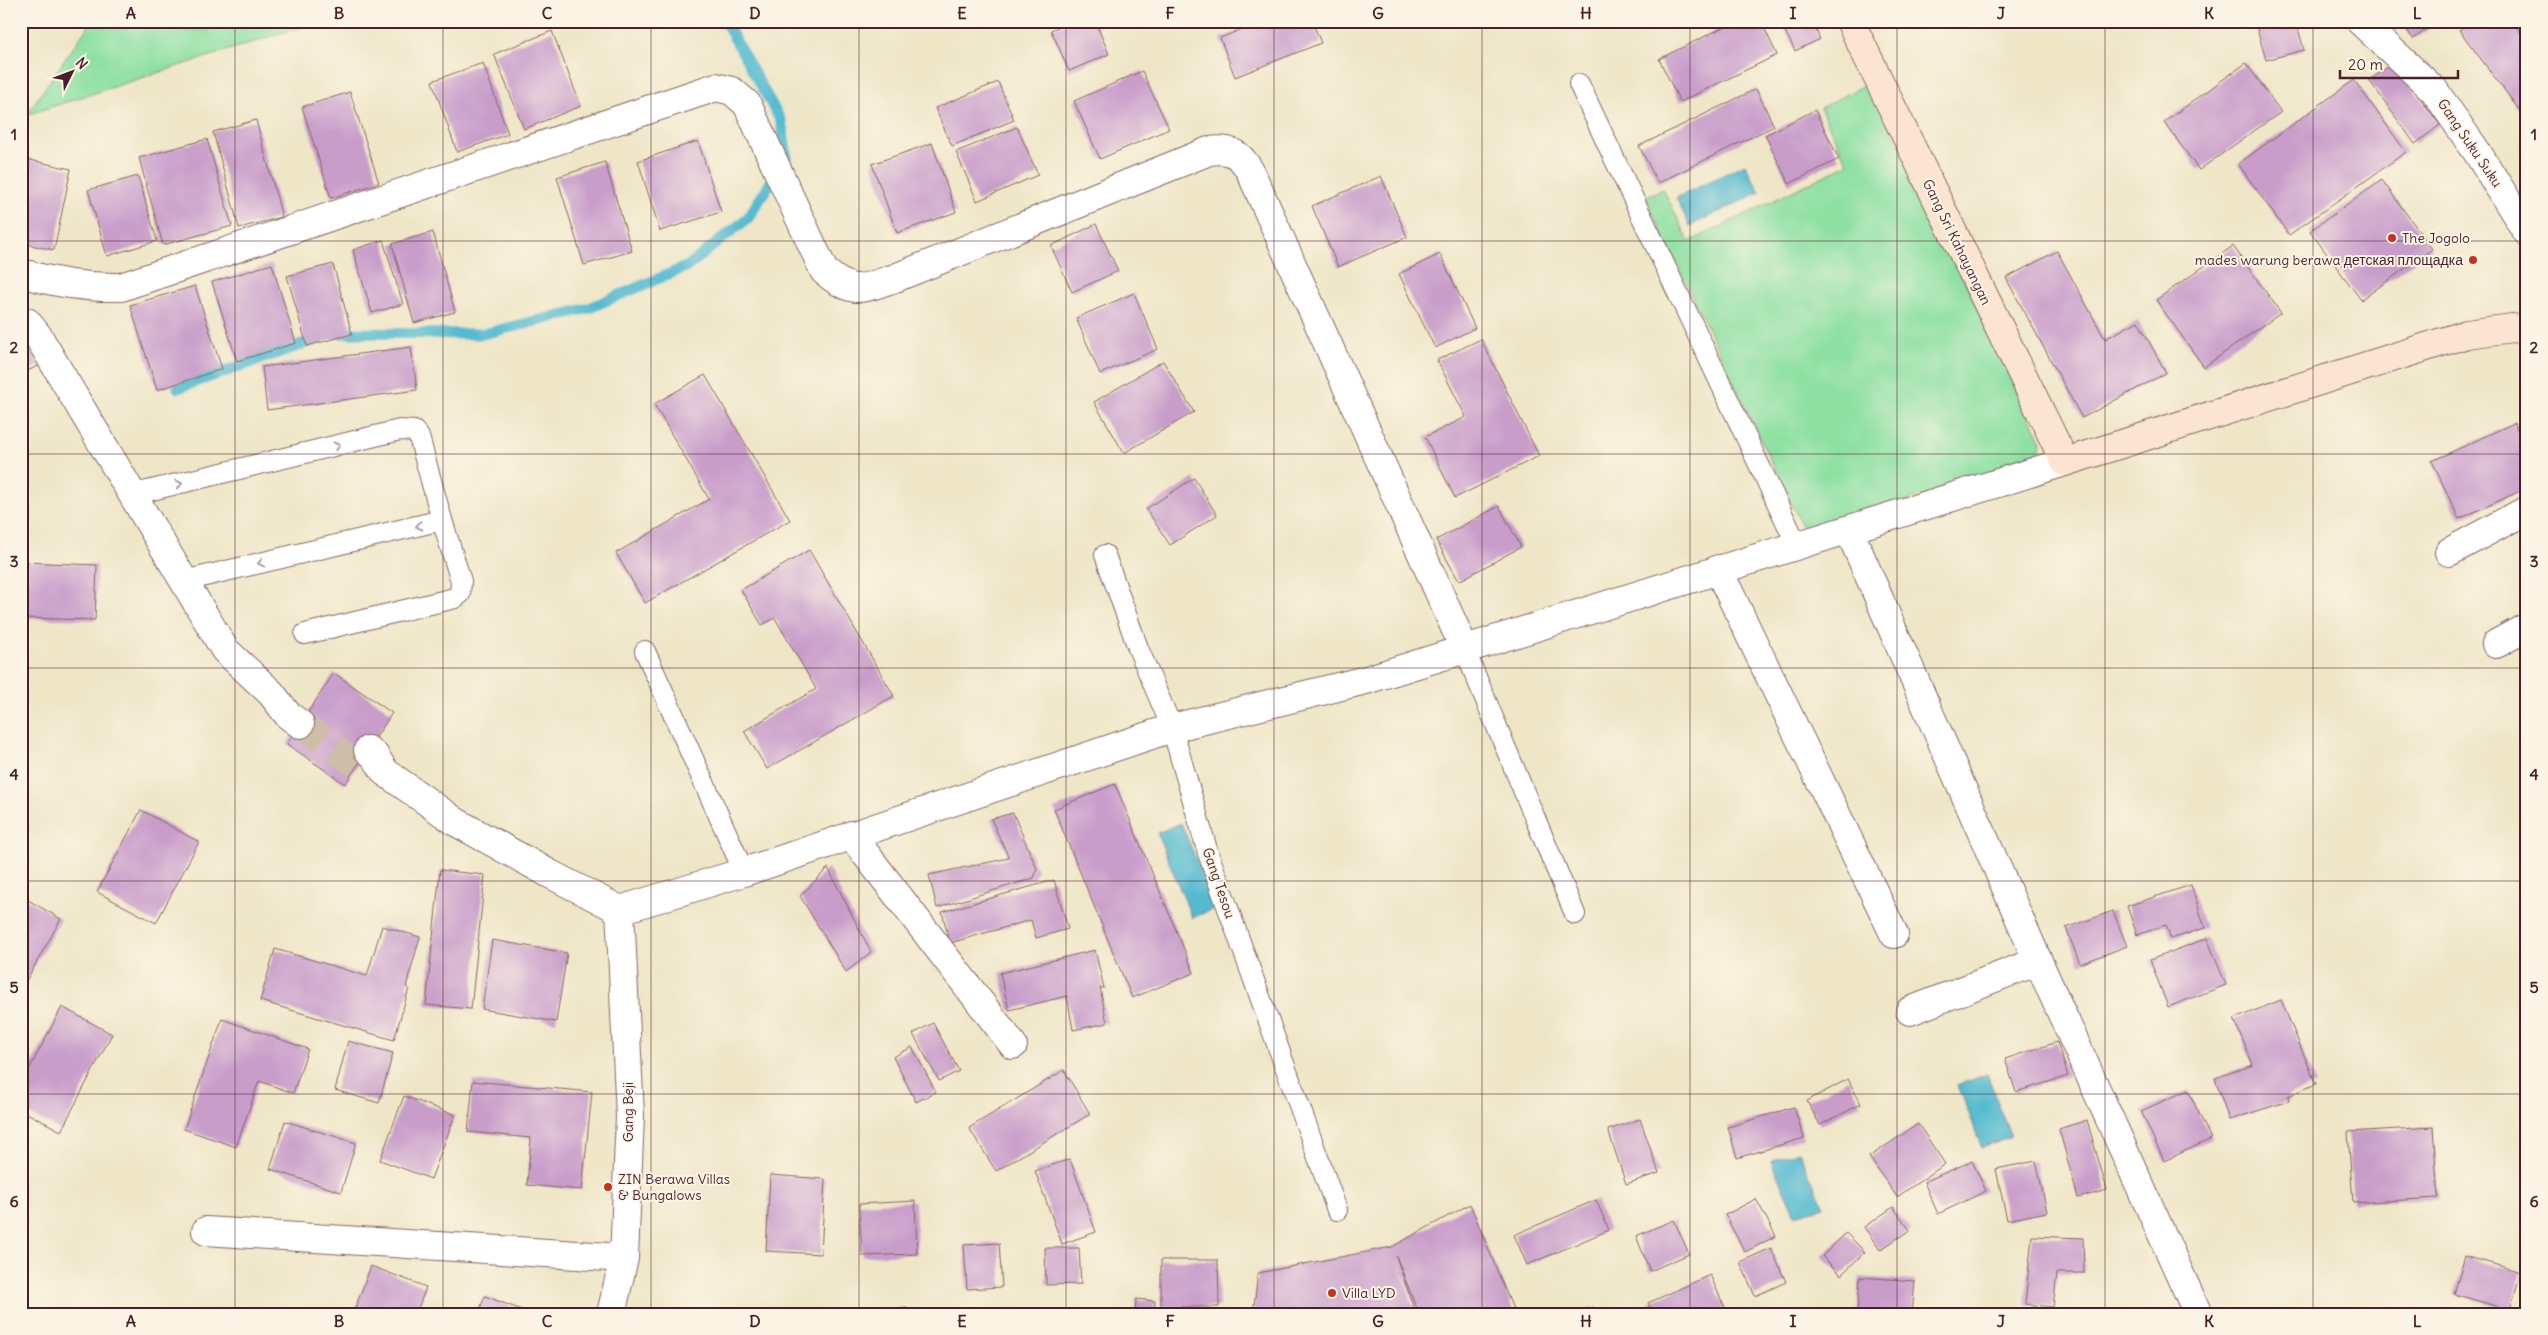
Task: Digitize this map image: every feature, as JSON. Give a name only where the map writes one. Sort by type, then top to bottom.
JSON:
[{"type":"street","name":"Gang Sri Kahayangan","points":[[1850,21],[2065,462]]},
{"type":"street","name":"Gang Suku Suku","points":[[2360,21],[2434,90],[2477,152],[2527,232]]},
{"type":"street","points":[[21,272],[56,283],[89,288],[121,287],[716,87],[732,91],[747,104],[824,272],[844,287],[855,288],[895,278],[1209,151],[1222,149],[1236,152],[1245,161],[1251,173],[1464,648]]},
{"type":"street","points":[[21,320],[27,322],[38,336],[225,650],[271,693],[293,698],[305,717]]},
{"type":"street","points":[[363,758],[366,770],[385,772],[456,822],[620,910],[744,872],[1172,728],[1366,680],[2065,462],[2458,336],[2512,328],[2527,330]]},
{"type":"street","points":[[2449,552],[2527,510]]},
{"type":"street","points":[[1849,530],[2038,961],[2198,1314]]},
{"type":"street","points":[[1718,570],[1894,934]]},
{"type":"street","points":[[2496,644],[2527,627]]},
{"type":"street","points":[[851,835],[1013,1045]]},
{"type":"street","name":"Gang Beji","points":[[611,1314],[624,1258],[630,1116],[620,910]]},
{"type":"street","points":[[1910,1011],[2038,961]]},
{"type":"street","points":[[206,1231],[624,1258]]},
{"type":"lane","points":[[1579,84],[1797,545]]},
{"type":"lane","points":[[131,495],[408,429],[414,431],[422,444],[442,520],[461,581],[460,594],[455,598],[305,634]]},
{"type":"lane","points":[[184,581],[442,520]]},
{"type":"lane","name":"Gang Tesou","points":[[1105,555],[1138,648],[1172,728],[1208,854],[1337,1210]]},
{"type":"lane","points":[[1464,648],[1576,914]]},
{"type":"lane","points":[[645,651],[744,872]]},
{"type":"green space","points":[[92,21],[319,21],[26,115]]},
{"type":"green space","points":[[1869,83],[2042,442],[2036,462],[1805,532],[1645,197],[1663,189],[1689,242],[1848,164],[1820,108]]},
{"type":"water","points":[[1745,164],[1760,192],[1690,226],[1676,198]]},
{"type":"water","points":[[1181,823],[1216,908],[1192,918],[1157,833]]},
{"type":"water","points":[[1987,1074],[2011,1137],[1982,1148],[1958,1085]]},
{"type":"water","points":[[1799,1152],[1824,1207],[1795,1215],[1771,1161]]},
{"type":"building","points":[[1072,21],[1095,21],[1109,54],[1069,71],[1051,30]]},
{"type":"building","points":[[1262,21],[1312,21],[1321,43],[1235,77],[1220,38]]},
{"type":"building","points":[[1736,21],[1761,21],[1777,55],[1680,102],[1659,59]]},
{"type":"building","points":[[1780,21],[1812,21],[1820,39],[1795,51]]},
{"type":"building","points":[[2270,21],[2296,21],[2304,50],[2266,60],[2256,25]]},
{"type":"building","points":[[2401,21],[2439,21],[2413,39]]},
{"type":"building","points":[[2471,21],[2512,21],[2527,41],[2527,120],[2459,30]]},
{"type":"building","points":[[552,31],[581,106],[524,129],[494,54]]},
{"type":"building","points":[[483,63],[508,134],[457,152],[432,81]]},
{"type":"building","points":[[2246,63],[2281,112],[2199,170],[2164,122]]},
{"type":"building","points":[[2394,63],[2440,125],[2415,144],[2369,80]]},
{"type":"building","points":[[1142,71],[1169,129],[1100,159],[1074,101]]},
{"type":"building","points":[[2354,80],[2406,152],[2289,235],[2238,164]]},
{"type":"building","points":[[998,82],[1014,120],[952,146],[935,108]]},
{"type":"building","points":[[1756,89],[1774,126],[1658,183],[1639,146]]},
{"type":"building","points":[[350,92],[379,183],[331,198],[302,107]]},
{"type":"building","points":[[1815,110],[1839,159],[1789,184],[1765,135]]},
{"type":"building","points":[[256,120],[282,217],[239,228],[213,132]]},
{"type":"building","points":[[1017,127],[1038,175],[977,201],[956,152]]},
{"type":"building","points":[[207,139],[232,226],[163,245],[139,158]]},
{"type":"building","points":[[698,141],[721,212],[660,231],[638,161]]},
{"type":"building","points":[[932,143],[956,212],[897,233],[872,164]]},
{"type":"building","points":[[21,158],[71,169],[54,250],[21,243]]},
{"type":"building","points":[[605,162],[632,251],[584,265],[557,177]]},
{"type":"building","points":[[138,176],[157,241],[107,256],[88,190]]},
{"type":"building","points":[[1381,176],[1407,237],[1338,267],[1312,206]]},
{"type":"building","points":[[2382,180],[2432,249],[2361,300],[2310,231]]},
{"type":"building","points":[[1096,224],[1118,271],[1072,292],[1051,246]]},
{"type":"building","points":[[433,232],[455,312],[414,323],[392,244]]},
{"type":"building","points":[[383,240],[403,304],[372,313],[353,250]]},
{"type":"building","points":[[2233,246],[2281,313],[2204,367],[2156,300]]},
{"type":"building","points":[[2057,251],[2105,339],[2138,321],[2166,373],[2082,418],[2006,278]]},
{"type":"building","points":[[1440,254],[1475,328],[1435,348],[1399,274]]},
{"type":"building","points":[[272,264],[296,343],[237,361],[212,282]]},
{"type":"building","points":[[333,264],[352,334],[307,346],[287,276]]},
{"type":"building","points":[[195,286],[222,369],[157,390],[130,305]]},
{"type":"building","points":[[1134,293],[1158,349],[1100,374],[1076,318]]},
{"type":"building","points":[[21,333],[40,365],[21,374]]},
{"type":"building","points":[[1481,339],[1539,456],[1455,498],[1425,437],[1466,417],[1437,360]]},
{"type":"building","points":[[411,347],[417,390],[267,410],[262,367]]},
{"type":"building","points":[[1163,361],[1194,412],[1124,453],[1094,402]]},
{"type":"building","points":[[705,375],[790,520],[645,603],[616,553],[709,499],[654,404]]},
{"type":"building","points":[[2514,423],[2527,451],[2527,488],[2459,519],[2432,461]]},
{"type":"building","points":[[1194,478],[1217,515],[1170,545],[1146,509]]},
{"type":"building","points":[[1499,506],[1521,547],[1459,581],[1436,540]]},
{"type":"building","points":[[809,550],[894,696],[767,769],[744,731],[816,689],[775,618],[762,625],[741,590]]},
{"type":"building","points":[[21,562],[97,565],[95,620],[21,618]]},
{"type":"building","points":[[334,673],[392,713],[345,784],[287,744]]},
{"type":"building","points":[[1115,784],[1194,973],[1132,998],[1054,809]]},
{"type":"building","points":[[141,810],[199,842],[156,923],[97,892]]},
{"type":"building","points":[[1013,813],[1037,869],[1034,878],[937,908],[929,875],[1009,858],[991,819]]},
{"type":"building","points":[[828,868],[871,952],[846,972],[800,896]]},
{"type":"building","points":[[440,870],[485,875],[471,1009],[426,1005]]},
{"type":"building","points":[[1054,880],[1068,929],[1036,938],[1031,920],[950,943],[942,912]]},
{"type":"building","points":[[2191,885],[2205,928],[2171,939],[2166,925],[2137,935],[2127,906]]},
{"type":"building","points":[[21,896],[61,919],[26,981],[21,978]]},
{"type":"building","points":[[2113,911],[2127,946],[2080,964],[2066,928]]},
{"type":"building","points":[[382,926],[420,937],[406,987],[409,988],[394,1040],[260,1001],[275,949],[367,976]]},
{"type":"building","points":[[2207,938],[2226,985],[2168,1007],[2150,960]]},
{"type":"building","points":[[492,940],[567,953],[556,1022],[482,1009]]},
{"type":"building","points":[[1095,950],[1104,988],[1100,988],[1107,1023],[1073,1030],[1067,996],[1009,1010],[1000,973]]},
{"type":"building","points":[[2281,1000],[2316,1084],[2288,1096],[2289,1101],[2229,1120],[2215,1078],[2253,1065],[2234,1019]]},
{"type":"building","points":[[62,1007],[112,1034],[61,1131],[21,1110],[21,1085]]},
{"type":"building","points":[[222,1019],[308,1049],[293,1093],[259,1081],[236,1147],[184,1129]]},
{"type":"building","points":[[933,1023],[959,1071],[939,1081],[913,1034]]},
{"type":"building","points":[[348,1041],[393,1053],[379,1103],[335,1090]]},
{"type":"building","points":[[2057,1042],[2068,1076],[2016,1092],[2005,1059]]},
{"type":"building","points":[[912,1047],[936,1092],[916,1102],[893,1057]]},
{"type":"building","points":[[1064,1070],[1090,1114],[996,1171],[969,1128]]},
{"type":"building","points":[[1848,1079],[1861,1104],[1820,1125],[1807,1101]]},
{"type":"building","points":[[473,1081],[592,1092],[582,1190],[527,1185],[531,1138],[468,1132]]},
{"type":"building","points":[[2188,1090],[2211,1139],[2164,1161],[2141,1111]]},
{"type":"building","points":[[404,1096],[455,1115],[431,1179],[380,1160]]},
{"type":"building","points":[[1794,1107],[1804,1138],[1737,1158],[1728,1127]]},
{"type":"building","points":[[1640,1119],[1659,1173],[1626,1184],[1608,1130]]},
{"type":"building","points":[[2087,1120],[2107,1190],[2078,1198],[2059,1129]]},
{"type":"building","points":[[285,1121],[356,1143],[341,1192],[270,1169]]},
{"type":"building","points":[[1918,1124],[1945,1164],[1897,1197],[1869,1157]]},
{"type":"building","points":[[2433,1127],[2438,1198],[2353,1203],[2348,1132]]},
{"type":"building","points":[[1070,1159],[1096,1232],[1062,1244],[1035,1171]]},
{"type":"building","points":[[1972,1161],[1986,1191],[1938,1214],[1924,1182]]},
{"type":"building","points":[[2036,1161],[2047,1212],[2007,1220],[1996,1169]]},
{"type":"building","points":[[770,1175],[825,1179],[821,1254],[766,1251]]},
{"type":"building","points":[[1756,1199],[1776,1236],[1745,1252],[1725,1215]]},
{"type":"building","points":[[1596,1200],[1609,1230],[1527,1265],[1514,1235]]},
{"type":"building","points":[[915,1201],[917,1254],[862,1256],[859,1204]]},
{"type":"building","points":[[1470,1204],[1515,1314],[1419,1314],[1396,1256],[1416,1314],[1253,1314],[1258,1273],[1392,1247]]},
{"type":"building","points":[[1893,1207],[1910,1230],[1880,1250],[1864,1227]]},
{"type":"building","points":[[1674,1220],[1689,1254],[1650,1271],[1636,1236]]},
{"type":"building","points":[[1846,1233],[1865,1252],[1841,1275],[1822,1256]]},
{"type":"building","points":[[2032,1236],[2083,1238],[2084,1273],[2057,1273],[2053,1307],[2025,1304]]},
{"type":"building","points":[[999,1243],[1002,1287],[967,1289],[964,1245]]},
{"type":"building","points":[[1045,1248],[1079,1248],[1081,1284],[1046,1285]]},
{"type":"building","points":[[1771,1248],[1786,1282],[1755,1296],[1740,1262]]},
{"type":"building","points":[[2465,1256],[2521,1272],[2510,1310],[2454,1294]]},
{"type":"building","points":[[1161,1260],[1218,1260],[1219,1307],[1161,1307]]},
{"type":"building","points":[[371,1266],[426,1287],[416,1314],[353,1314]]},
{"type":"building","points":[[1710,1275],[1725,1308],[1713,1314],[1653,1314],[1648,1303]]},
{"type":"building","points":[[1860,1277],[1915,1281],[1912,1314],[1857,1314]]},
{"type":"building","points":[[485,1296],[532,1314],[478,1314]]},
{"type":"building","points":[[1136,1299],[1155,1301],[1154,1314],[1135,1314]]},
{"type":"building","points":[[1593,1307],[1597,1314],[1579,1314]]},
{"type":"building","points":[[907,1308],[908,1314],[883,1314],[883,1311]]},
{"type":"waterway","points":[[338,333],[483,334],[589,308],[688,266],[748,218],[787,156],[781,121],[723,21]]},
{"type":"waterway","points":[[178,388],[320,338]]},
{"type":"tunnel","points":[[300,724],[358,765]]},
{"type":"place","name":"The Jogolo","points":[[2392,238]]},
{"type":"place","name":"mades warung berawa детская площадка","points":[[2473,260]]},
{"type":"place","name":"ZIN Berawa Villas & Bungalows","points":[[608,1187]]},
{"type":"place","name":"Villa LYD","points":[[1332,1293]]}]
